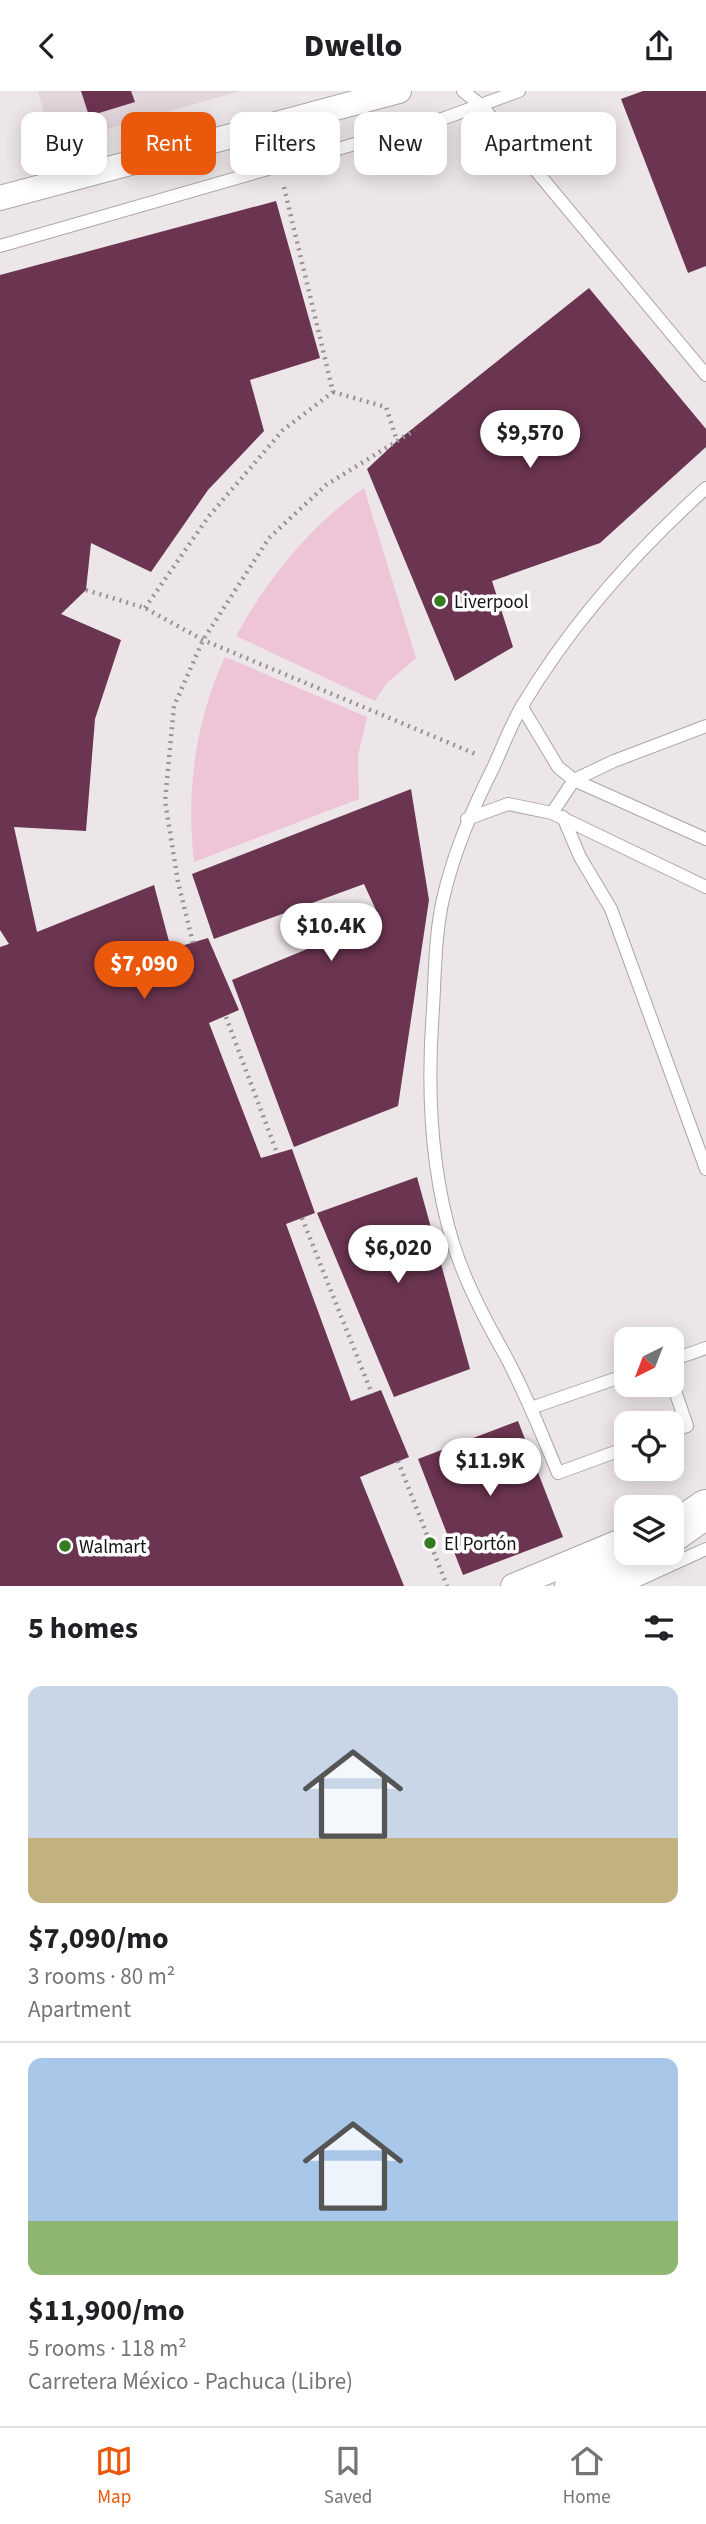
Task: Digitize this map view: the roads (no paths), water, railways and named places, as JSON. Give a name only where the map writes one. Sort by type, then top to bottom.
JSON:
[{"type":"main road","points":[[684,1524],[706,1507]]},
{"type":"main road","points":[[684,1538],[706,1528]]},
{"type":"main road","points":[[574,1586],[620,1565]]},
{"type":"street","points":[[0,198],[400,91]]},
{"type":"street","points":[[684,1515],[706,1507]]},
{"type":"street","points":[[513,1586],[614,1563]]},
{"type":"lane","points":[[463,91],[482,106],[706,375]]},
{"type":"lane","points":[[0,246],[482,106],[519,91]]},
{"type":"lane","points":[[614,1452],[558,1473],[531,1408],[486,1324],[453,1244],[439,1183],[432,1122],[429,1051],[442,901],[467,819],[522,707],[565,643],[611,584],[655,533],[706,488]]},
{"type":"lane","points":[[522,707],[558,767],[574,780],[706,839]]},
{"type":"lane","points":[[557,815],[574,780],[614,761],[706,726]]},
{"type":"lane","points":[[467,819],[508,804],[557,815],[706,887]]},
{"type":"lane","points":[[557,815],[611,909],[706,1169]]},
{"type":"lane","points":[[684,1356],[706,1348]]},
{"type":"lane","points":[[531,1408],[614,1379]]},
{"type":"lane","points":[[684,1552],[706,1549]]},
{"type":"place","name":"Liverpool","points":[[440,601]]},
{"type":"place","name":"El Portón","points":[[430,1543]]},
{"type":"place","name":"Walmart","points":[[65,1546]]}]
